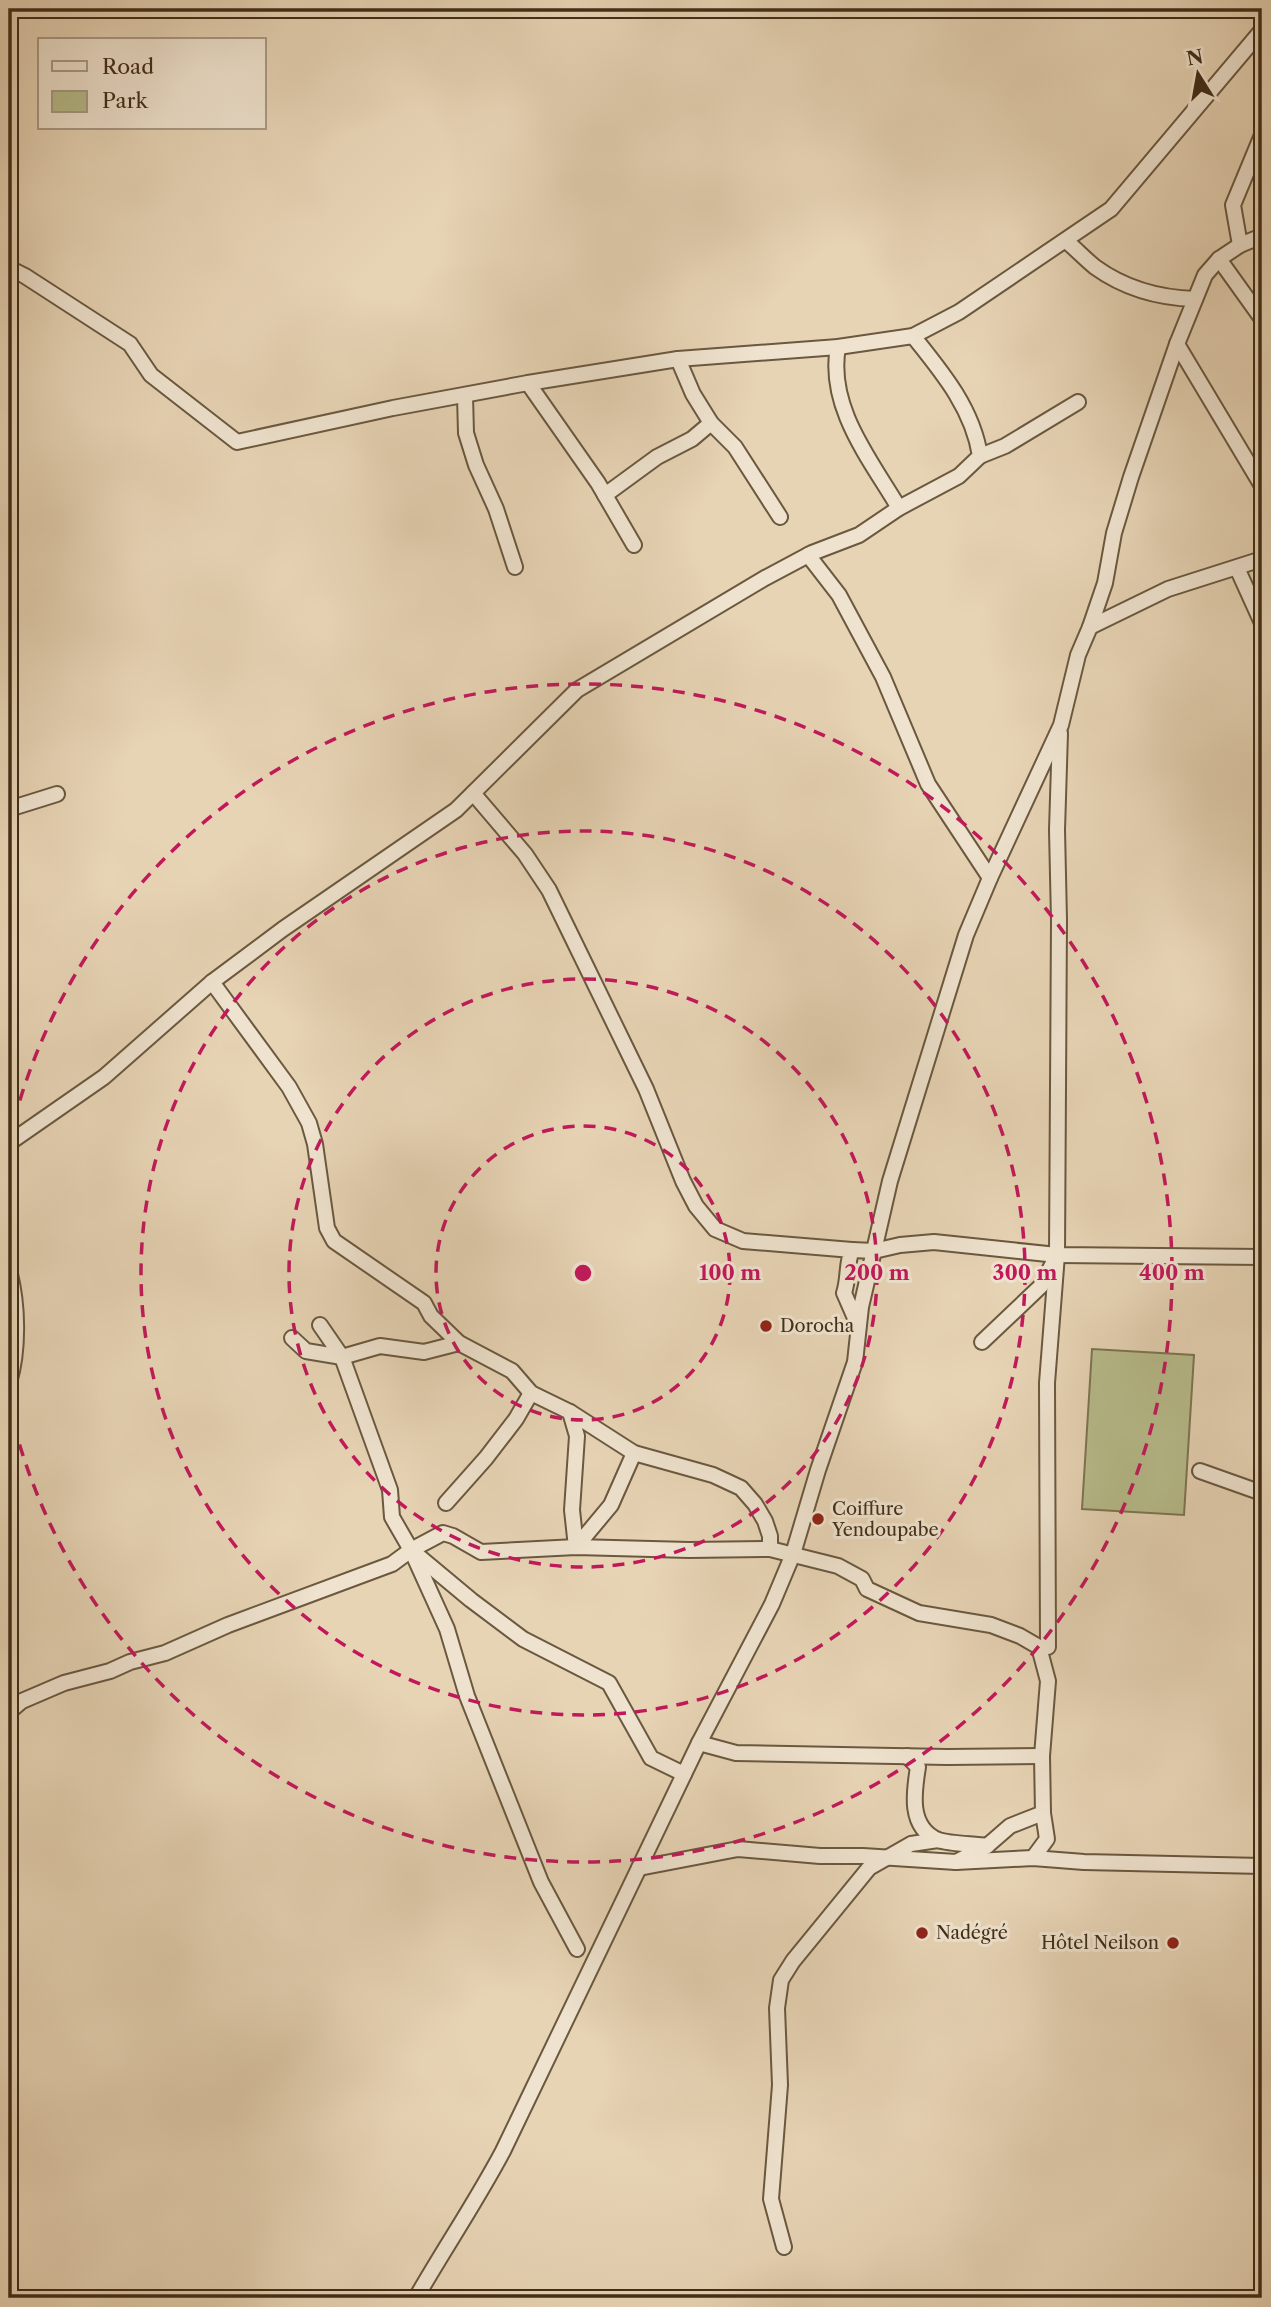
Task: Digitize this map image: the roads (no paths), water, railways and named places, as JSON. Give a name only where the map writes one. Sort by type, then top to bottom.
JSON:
[{"type":"street","points":[[9,268],[130,344],[151,375],[237,442],[490,389],[678,359],[838,347],[913,336],[959,312],[1111,209],[1262,30]]},
{"type":"street","points":[[1240,245],[1233,205],[1262,135]]},
{"type":"street","points":[[416,2298],[441,2253],[481,2193],[503,2151],[699,1743],[772,1604],[793,1554],[855,1362],[858,1325],[890,1181],[966,935],[1060,725],[1078,655],[1105,583],[1114,533],[1131,477],[1177,344],[1205,275],[1219,259],[1240,245],[1262,236]]},
{"type":"street","points":[[1066,241],[1096,268],[1142,291],[1173,299],[1195,299]]},
{"type":"street","points":[[1219,259],[1262,318]]},
{"type":"street","points":[[913,336],[948,379],[965,409],[981,456]]},
{"type":"street","points":[[1177,344],[1262,486]]},
{"type":"street","points":[[838,347],[835,363],[846,419],[899,508]]},
{"type":"street","points":[[678,359],[693,394],[711,423],[735,447],[780,517]]},
{"type":"street","points":[[528,383],[605,495],[634,545]]},
{"type":"street","points":[[466,396],[466,433],[515,567]]},
{"type":"street","points":[[9,1143],[104,1077],[212,982],[365,870],[422,835],[456,810],[578,690],[765,578],[808,555],[859,535],[899,508],[959,476],[981,456],[1005,446],[1078,402]]},
{"type":"street","points":[[605,495],[657,457],[692,439],[711,423]]},
{"type":"street","points":[[808,555],[839,595],[883,677],[928,784],[990,878]]},
{"type":"street","points":[[1090,627],[1168,589],[1262,559]]},
{"type":"street","points":[[1237,568],[1262,623]]},
{"type":"street","points":[[1048,1647],[1048,1383],[1056,1255],[1059,920],[1057,830],[1060,725]]},
{"type":"street","points":[[473,793],[525,854],[550,890],[646,1089],[683,1181],[696,1206],[715,1229],[743,1241],[852,1250],[874,1251],[934,1242],[1056,1255],[1262,1257]]},
{"type":"street","points":[[9,809],[57,794]]},
{"type":"street","points":[[212,982],[289,1087],[309,1124],[315,1144],[327,1228],[334,1241],[424,1303],[431,1316],[459,1343],[512,1371],[531,1393],[570,1412],[634,1453],[713,1475],[741,1488],[765,1521],[770,1536],[770,1549]]},
{"type":"street","points":[[852,1250],[847,1261],[844,1293],[858,1325]]},
{"type":"street","points":[[982,1342],[1041,1286],[1056,1255]]},
{"type":"street","points":[[9,1270],[15,1329],[15,1356],[9,1383]]},
{"type":"street","points":[[320,1325],[342,1357],[390,1490],[393,1517],[447,1629],[467,1696],[541,1882],[577,1949]]},
{"type":"street","points":[[292,1338],[306,1351],[342,1357],[380,1346],[424,1352],[459,1343]]},
{"type":"street","points":[[446,1503],[486,1458],[516,1419],[531,1393]]},
{"type":"street","points":[[570,1412],[577,1436],[572,1510],[576,1548]]},
{"type":"street","points":[[576,1548],[611,1505],[634,1453]]},
{"type":"street","points":[[1200,1471],[1262,1493]]},
{"type":"street","points":[[9,1712],[22,1701],[64,1683],[164,1653],[228,1625],[392,1564],[443,1533],[481,1552],[576,1548],[770,1549],[838,1566],[862,1579],[867,1589],[919,1613],[991,1625],[1039,1647],[1048,1681],[1042,1756],[1043,1813],[1047,1839],[1033,1858]]},
{"type":"street","points":[[411,1550],[523,1639],[609,1683],[651,1758],[684,1774]]},
{"type":"street","points":[[699,1743],[736,1753],[1042,1756]]},
{"type":"street","points":[[908,1756],[918,1767],[914,1806],[922,1826],[938,1839]]},
{"type":"street","points":[[956,1862],[988,1846],[1010,1826],[1043,1813]]},
{"type":"street","points":[[784,2247],[771,2199],[780,2085],[778,2008],[781,1980],[793,1961],[869,1868],[911,1844],[938,1839],[988,1846]]},
{"type":"street","points":[[639,1868],[738,1849],[820,1856],[956,1862],[1033,1858],[1084,1862],[1262,1866]]},
{"type":"place","name":"Dorocha","points":[[766,1326]]},
{"type":"place","name":"Coiffure Yendoupabe","points":[[818,1519]]},
{"type":"place","name":"Nadégré","points":[[922,1933]]},
{"type":"place","name":"Hôtel Neilson","points":[[1173,1943]]}]
